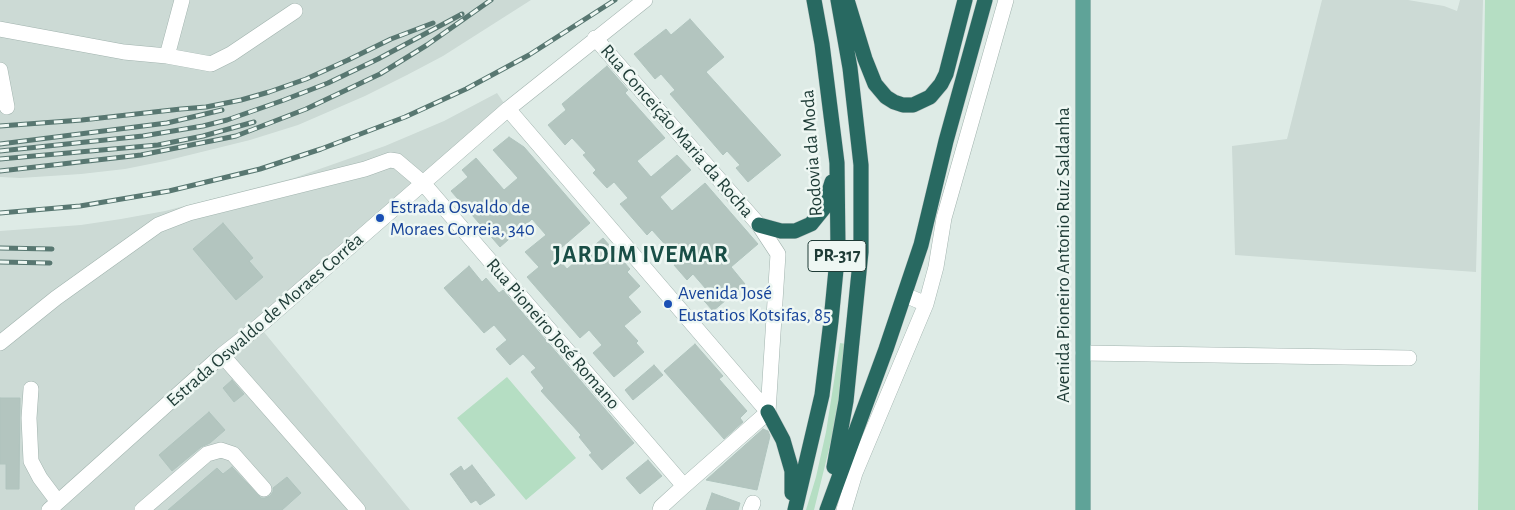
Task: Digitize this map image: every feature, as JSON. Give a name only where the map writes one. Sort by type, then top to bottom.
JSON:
[{"type":"highway","name":"Rodovia da Moda","points":[[793,510],[822,395],[838,249],[837,164],[822,44],[814,0]]},
{"type":"highway","name":"PR-317","points":[[825,510],[836,463],[846,401],[861,252],[861,164],[850,68],[838,0]]},
{"type":"highway","points":[[848,0],[865,59],[875,84],[886,97],[902,105],[913,105],[922,102],[930,97],[942,84],[962,3]]},
{"type":"highway","points":[[825,510],[905,294],[921,245],[946,141],[985,0]]},
{"type":"highway","points":[[759,224],[781,231],[795,231],[811,224],[824,208],[837,164]]},
{"type":"highway","points":[[768,412],[783,440],[792,471],[793,510]]},
{"type":"main road","name":"Avenida Pioneiro Antonio Ruiz Saldanha","points":[[1083,0],[1083,510]]},
{"type":"street","points":[[167,56],[182,0]]},
{"type":"street","name":"Estrada Oswaldo de Moraes Corrêa","points":[[53,506],[222,355],[259,326],[508,108],[595,38],[646,0]]},
{"type":"street","points":[[844,510],[855,473],[926,304],[936,267],[944,218],[1006,0]]},
{"type":"street","points":[[0,29],[124,52],[167,56],[211,64],[231,54],[296,11]]},
{"type":"street","name":"Rua Conceição Maria da Rocha","points":[[595,38],[759,224],[778,254],[768,412]]},
{"type":"street","points":[[0,70],[7,107]]},
{"type":"street","points":[[508,108],[768,412],[684,486],[660,510]]},
{"type":"street","name":"Rua Pioneiro José Romano","points":[[0,343],[56,298],[158,225],[189,214],[365,169],[390,160],[397,161],[423,182],[684,486]]},
{"type":"street","points":[[905,294],[926,304]]},
{"type":"street","points":[[1082,353],[1409,358]]},
{"type":"street","points":[[222,355],[358,510]]},
{"type":"street","points":[[31,388],[29,418],[31,461],[53,506]]},
{"type":"street","points":[[142,510],[207,454],[221,450],[233,454],[264,489]]},
{"type":"shaded area","points":[[0,0],[531,0],[443,56],[365,96],[298,125],[250,140],[125,169],[20,178],[0,177]]},
{"type":"shaded area","points":[[1322,0],[1408,0],[1444,6],[1457,11],[1460,0],[1483,0],[1476,272],[1235,255],[1232,146],[1287,139]]},
{"type":"shaded area","points":[[497,93],[508,109],[259,326],[410,510],[0,510],[0,231],[81,225],[121,219],[165,211],[294,178],[385,146],[444,121]]},
{"type":"green space","points":[[1485,0],[1515,0],[1515,510],[1478,510]]},
{"type":"green space","points":[[840,343],[846,344],[832,437],[814,510],[806,510],[826,432]]},
{"type":"green space","points":[[507,377],[576,458],[526,500],[457,418]]},
{"type":"building","points":[[690,19],[724,57],[706,72],[781,155],[748,182],[736,168],[740,165],[727,151],[723,155],[670,94],[675,90],[661,74],[655,79],[634,54],[666,29],[671,35]]},
{"type":"building","points":[[607,66],[628,90],[625,93],[665,138],[637,161],[651,177],[677,155],[691,170],[660,197],[672,211],[705,183],[758,244],[731,267],[745,284],[713,311],[699,295],[706,289],[693,274],[687,280],[674,265],[679,260],[652,230],[647,235],[620,204],[628,198],[614,182],[607,188],[593,173],[596,170],[583,155],[586,153],[572,138],[565,145],[548,125],[566,110],[562,104]]},
{"type":"building","points":[[509,137],[524,147],[590,223],[554,254],[567,269],[603,238],[630,269],[627,272],[640,286],[628,297],[641,312],[624,326],[638,341],[636,343],[644,352],[614,377],[593,353],[602,345],[589,330],[580,338],[527,277],[539,267],[525,252],[546,235],[532,219],[500,247],[451,191],[468,177],[462,170],[476,158],[504,190],[518,178],[493,150]]},
{"type":"building","points":[[223,223],[253,258],[249,261],[263,277],[236,300],[193,249]]},
{"type":"building","points":[[469,266],[482,282],[486,278],[499,293],[503,290],[634,443],[602,470],[589,455],[592,453],[579,437],[581,435],[541,391],[544,388],[531,372],[536,368],[523,354],[510,365],[496,349],[507,340],[494,325],[484,333],[444,288]]},
{"type":"building","points":[[695,344],[723,376],[719,379],[747,411],[740,418],[743,422],[724,439],[664,371]]},
{"type":"building","points":[[654,365],[663,375],[633,400],[625,390]]},
{"type":"building","points":[[232,380],[244,394],[234,402],[223,388]]},
{"type":"building","points":[[0,398],[20,398],[19,489],[6,489],[6,464],[0,464]]},
{"type":"building","points":[[209,412],[225,430],[172,471],[159,455]]},
{"type":"building","points":[[763,429],[768,431],[770,436],[757,490],[706,480]]},
{"type":"building","points":[[648,460],[662,476],[640,494],[626,478]]},
{"type":"building","points":[[472,465],[495,495],[480,505],[476,500],[471,503],[450,474],[461,466],[464,471]]},
{"type":"building","points":[[232,467],[261,498],[270,496],[273,488],[287,477],[301,493],[282,510],[168,510],[217,468],[223,474]]},
{"type":"building","points":[[712,493],[740,503],[738,510],[706,510]]},
{"type":"railway","points":[[0,171],[141,155],[236,136],[306,109],[380,74],[427,45],[491,0]]},
{"type":"railway","points":[[0,213],[80,206],[169,191],[260,169],[321,149],[405,117],[466,89],[529,55],[615,0]]},
{"type":"railway","points":[[0,151],[143,136],[227,120],[328,83],[378,59],[462,14]]},
{"type":"railway","points":[[0,126],[82,120],[206,107],[241,100],[306,79],[391,39],[433,23]]},
{"type":"railway","points":[[0,144],[167,123],[222,110]]},
{"type":"railway","points":[[0,159],[158,145],[203,136],[254,122]]},
{"type":"railway","points":[[0,248],[52,249]]},
{"type":"railway","points":[[0,262],[50,263]]},
{"type":"place","name":"Estrada Osvaldo de Moraes Correia, 340","points":[[380,218]]},
{"type":"place","name":"Avenida José Eustatios Kotsifas, 85","points":[[668,304]]},
{"type":"district","name":"JARDIM IVEMAR","points":[[641,255]]}]
